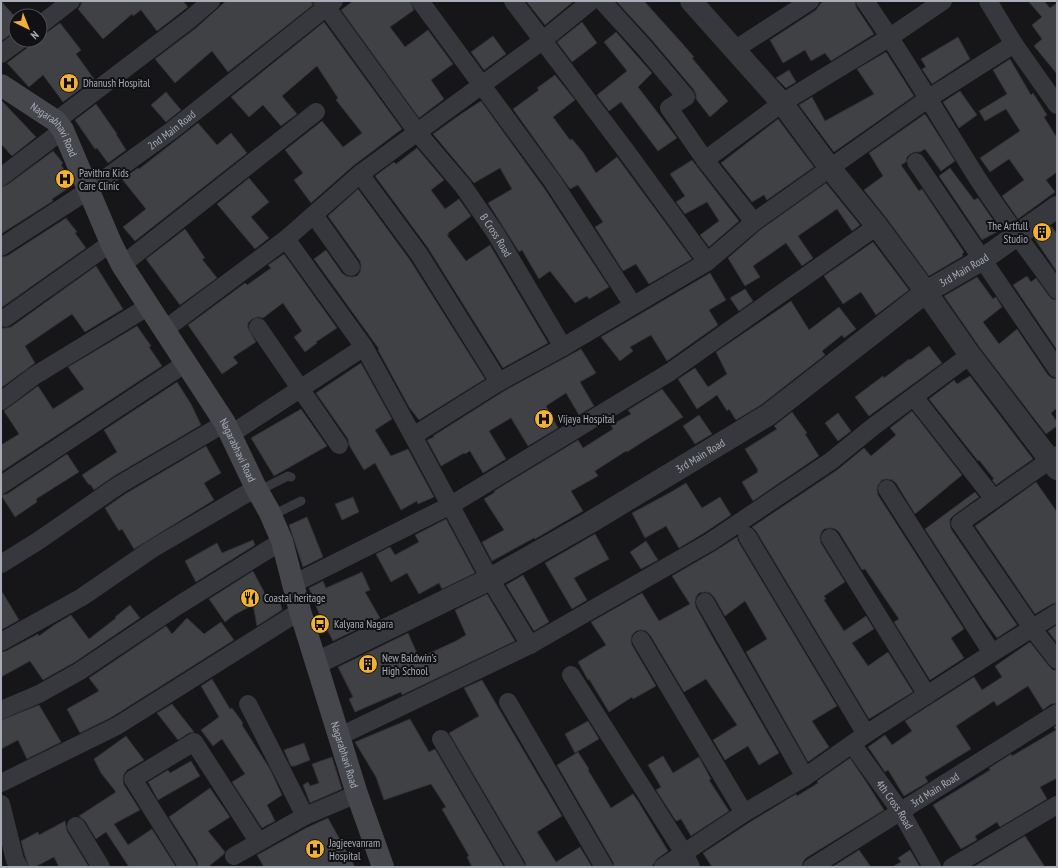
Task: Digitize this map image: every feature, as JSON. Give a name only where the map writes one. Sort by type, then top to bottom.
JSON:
[{"type":"main road","name":"Nagarabhavi Road","points":[[2,88],[60,126],[122,265],[228,428],[282,542],[300,611],[357,794],[383,867]]},
{"type":"street","points":[[48,18],[71,1]]},
{"type":"street","points":[[1,177],[211,1]]},
{"type":"street","points":[[420,1],[553,182],[632,305]]},
{"type":"street","points":[[513,1],[707,262]]},
{"type":"street","points":[[164,330],[286,239],[360,174],[542,40],[591,1]]},
{"type":"street","points":[[602,1],[643,46],[686,97],[669,108],[705,160],[754,222]]},
{"type":"street","points":[[691,1],[782,103],[830,168],[877,226],[970,355],[1055,461],[994,499],[960,523],[1032,628],[1057,660]]},
{"type":"street","points":[[734,50],[810,1]]},
{"type":"street","points":[[865,1],[890,37],[977,176],[1057,290]]},
{"type":"street","points":[[705,160],[782,103],[890,37],[943,1]]},
{"type":"street","points":[[988,1],[1014,44],[1057,105]]},
{"type":"street","name":"B Cross Road","points":[[327,3],[417,132],[463,186],[492,228],[563,347]]},
{"type":"street","name":"2nd Main Road","points":[[1,247],[89,190],[171,131],[327,3]]},
{"type":"street","points":[[413,436],[499,382],[563,347],[707,262],[754,222],[830,168],[929,98],[1014,44]]},
{"type":"street","points":[[1,54],[9,48]]},
{"type":"street","points":[[122,265],[316,112]]},
{"type":"street","points":[[916,162],[983,258],[1057,369]]},
{"type":"street","points":[[360,174],[418,254],[499,382]]},
{"type":"street","name":"3rd Main Road","points":[[317,663],[490,579],[589,523],[768,415],[926,292],[983,258],[1057,207]]},
{"type":"street","points":[[314,215],[351,266]]},
{"type":"street","points":[[293,584],[451,505],[670,372],[877,226]]},
{"type":"street","points":[[286,239],[364,347],[490,579],[530,645]]},
{"type":"street","points":[[5,318],[111,243]]},
{"type":"street","points":[[1,400],[34,376],[149,306]]},
{"type":"street","points":[[258,328],[339,445]]},
{"type":"street","points":[[1,564],[38,541],[119,485],[301,390],[364,347]]},
{"type":"street","points":[[340,736],[530,645],[710,542],[831,461],[874,426],[970,355]]},
{"type":"street","points":[[1,485],[186,363]]},
{"type":"street","points":[[914,397],[994,499]]},
{"type":"street","points":[[887,489],[992,653]]},
{"type":"street","points":[[1,642],[82,598],[152,549],[257,490]]},
{"type":"street","name":"4th Cross Road","points":[[747,536],[859,739],[932,867]]},
{"type":"street","points":[[830,538],[927,695]]},
{"type":"street","points":[[1,710],[39,694],[80,671],[179,605],[282,542]]},
{"type":"street","points":[[705,602],[805,777]]},
{"type":"street","points":[[1,784],[117,726],[300,611]]},
{"type":"street","points":[[663,867],[688,860],[744,813],[805,777],[859,739],[1057,613]]},
{"type":"street","points":[[641,640],[744,813]]},
{"type":"street","points":[[571,675],[688,860]]},
{"type":"street","points":[[508,702],[604,867]]},
{"type":"street","points":[[248,704],[305,816]]},
{"type":"street","name":"3rd Main Road","points":[[812,867],[1057,713]]},
{"type":"street","points":[[441,739],[516,867]]},
{"type":"street","points":[[188,867],[133,779],[194,742],[258,842]]},
{"type":"street","points":[[234,856],[305,816],[357,794]]},
{"type":"street","points":[[1,804],[15,860],[19,867]]},
{"type":"street","points":[[952,867],[1057,805]]},
{"type":"street","points":[[76,826],[101,867]]},
{"type":"lane","points":[[257,490],[288,476],[291,477]]},
{"type":"lane","points":[[271,516],[301,501]]},
{"type":"building","points":[[1,1],[8,9],[8,36],[1,41]]},
{"type":"building","points":[[81,1],[183,1],[188,7],[157,31],[141,10],[133,16],[132,14],[103,39],[78,9],[81,5]]},
{"type":"building","points":[[226,1],[311,1],[313,5],[228,72],[212,51],[175,83],[155,59],[196,28]]},
{"type":"building","points":[[353,1],[410,1],[414,10],[390,27],[405,47],[428,30],[453,64],[431,80],[444,99],[419,118],[341,10]]},
{"type":"building","points":[[526,1],[574,1],[545,25]]},
{"type":"building","points":[[616,1],[644,1],[694,57],[692,58],[728,101],[710,117],[696,99],[694,90],[651,39]]},
{"type":"building","points":[[824,1],[855,1],[856,7],[874,34],[831,61],[825,53],[811,61],[805,50],[783,63],[770,40],[816,10]]},
{"type":"building","points":[[1028,1],[1044,1],[1050,8],[1057,3],[1057,74],[1034,46],[1042,39],[1032,25],[1042,17]]},
{"type":"building","points":[[324,22],[402,129],[353,166],[311,203],[294,180],[303,173],[285,150],[322,121],[343,147],[362,133],[336,100],[338,98],[317,66],[282,96],[297,114],[281,126],[263,105],[249,117],[231,97]]},
{"type":"building","points":[[582,22],[597,43],[572,62],[557,42]]},
{"type":"building","points":[[60,23],[81,50],[76,54],[94,79],[63,102],[43,75],[29,87],[7,63],[27,48],[48,48],[48,32]]},
{"type":"building","points":[[616,32],[652,73],[638,87],[677,138],[658,151],[621,102],[609,111],[597,95],[627,71],[604,42]]},
{"type":"building","points":[[493,36],[506,54],[484,70],[471,52]]},
{"type":"building","points":[[958,37],[970,59],[932,84],[922,69],[926,67],[921,59]]},
{"type":"building","points":[[886,52],[914,96],[834,152],[799,105],[812,97],[825,121],[874,94],[857,69]]},
{"type":"building","points":[[1010,59],[1031,95],[1033,93],[1047,115],[1044,117],[1057,138],[1057,172],[1046,180],[1055,192],[1018,219],[1002,196],[1024,180],[1009,159],[990,172],[980,158],[1020,131],[1006,109],[985,121],[979,111],[1007,94],[993,70]]},
{"type":"building","points":[[789,70],[796,82],[786,88],[776,78]]},
{"type":"building","points":[[555,75],[575,100],[553,117],[570,140],[572,139],[583,152],[596,173],[617,157],[692,259],[649,284],[636,264],[623,271],[595,227],[603,222],[578,185],[570,189],[513,109],[539,90],[537,88]]},
{"type":"building","points":[[960,91],[977,115],[959,128],[943,102]]},
{"type":"building","points":[[166,92],[181,110],[166,122],[151,105]]},
{"type":"building","points":[[1,100],[36,137],[12,156],[1,144]]},
{"type":"building","points":[[481,101],[544,188],[609,287],[589,299],[587,296],[575,303],[550,271],[539,279],[522,250],[519,252],[488,203],[512,189],[500,168],[474,183],[433,134]]},
{"type":"building","points":[[96,104],[117,134],[126,150],[108,163],[97,148],[95,149],[75,120]]},
{"type":"building","points":[[925,114],[955,161],[941,171],[925,149],[920,152],[910,154],[907,157],[906,162],[901,165],[919,191],[922,189],[964,252],[962,254],[963,256],[929,276],[864,190],[883,176],[869,153]]},
{"type":"building","points":[[778,119],[814,167],[767,200],[764,195],[752,202],[721,163]]},
{"type":"building","points":[[198,123],[217,145],[231,133],[247,153],[135,241],[123,227],[146,209],[122,179],[138,168],[139,169]]},
{"type":"building","points":[[417,148],[444,180],[431,190],[445,209],[459,199],[471,216],[447,235],[466,261],[490,245],[548,343],[503,368],[428,248],[375,176],[394,162],[396,164]]},
{"type":"building","points":[[53,151],[63,163],[61,165],[73,185],[52,199],[53,201],[1,234],[1,187],[7,185]]},
{"type":"building","points":[[692,160],[739,221],[709,247],[700,235],[719,221],[707,202],[685,214],[676,202],[685,196],[670,174]]},
{"type":"building","points":[[950,168],[974,200],[978,198],[1000,230],[982,240],[939,176]]},
{"type":"building","points":[[249,178],[269,202],[251,217],[269,238],[255,249],[217,204]]},
{"type":"building","points":[[826,183],[860,225],[852,231],[837,209],[798,236],[813,258],[802,266],[786,243],[753,266],[760,277],[745,286],[728,258],[760,230]]},
{"type":"building","points":[[358,189],[410,260],[485,379],[419,420],[409,407],[378,350],[379,349],[314,259],[326,250],[342,273],[346,276],[357,276],[360,272],[360,261],[328,216]]},
{"type":"building","points":[[66,218],[77,232],[75,233],[86,248],[1,308],[1,257],[7,256]]},
{"type":"building","points":[[1051,226],[1057,234],[1057,272],[1034,238]]},
{"type":"building","points":[[185,229],[205,258],[202,259],[217,278],[180,305],[146,259]]},
{"type":"building","points":[[873,242],[909,290],[876,315],[861,292],[843,304],[824,276]]},
{"type":"building","points":[[284,254],[337,328],[316,342],[317,343],[305,352],[294,337],[302,331],[283,303],[263,318],[258,317],[252,319],[248,323],[248,328],[256,342],[233,357],[238,363],[222,374],[188,325],[245,283],[247,285],[271,268],[268,265]]},
{"type":"building","points":[[96,266],[123,309],[85,332],[72,314],[25,346],[35,363],[1,388],[1,328],[11,327]]},
{"type":"building","points":[[710,273],[726,300],[709,310],[718,325],[667,361],[651,335],[630,347],[633,351],[620,361],[601,337]]},
{"type":"building","points":[[1027,276],[1031,282],[1036,278],[1049,296],[1052,299],[1057,300],[1057,350],[1013,285]]},
{"type":"building","points":[[977,277],[993,299],[996,297],[1002,307],[983,322],[999,344],[1017,329],[1048,375],[1057,379],[1057,408],[1051,413],[1057,422],[1057,426],[1046,434],[980,348],[944,296]]},
{"type":"building","points":[[745,289],[753,301],[739,311],[730,298]]},
{"type":"building","points":[[791,301],[809,330],[839,307],[856,329],[844,338],[842,335],[822,351],[825,355],[761,405],[736,420],[729,409],[727,411],[717,395],[697,409],[678,379],[695,368],[708,387],[727,374],[716,352]]},
{"type":"building","points":[[137,326],[151,346],[149,347],[162,366],[1,472],[1,445],[19,434],[4,411],[38,386],[53,409],[84,389],[68,367]]},
{"type":"building","points":[[929,346],[942,363],[869,416],[855,397],[883,376],[884,378]]},
{"type":"building","points":[[581,349],[596,373],[580,382],[594,406],[579,415],[566,393],[546,406],[558,428],[528,446],[511,418],[489,431],[506,459],[483,473],[470,451],[441,466],[427,440],[434,437],[433,436],[504,391]]},
{"type":"building","points":[[361,363],[392,419],[375,430],[391,456],[408,449],[434,497],[418,504],[417,501],[401,510],[375,463],[364,470],[349,445],[348,439],[316,393]]},
{"type":"building","points":[[970,376],[1033,459],[996,485],[992,480],[994,479],[929,399],[954,380],[957,384]]},
{"type":"building","points":[[177,382],[191,404],[201,425],[114,476],[94,490],[82,475],[117,452],[104,430]]},
{"type":"building","points":[[662,389],[683,417],[595,471],[598,476],[571,491],[583,511],[535,539],[534,538],[492,561],[482,542],[504,530],[484,499],[495,492],[494,491],[578,440],[583,448],[613,429],[611,425],[631,414],[628,410]]},
{"type":"building","points":[[301,409],[327,446],[274,476],[251,438]]},
{"type":"building","points":[[912,411],[962,475],[915,514],[896,483],[892,480],[882,480],[878,485],[878,495],[964,629],[951,638],[964,658],[930,680],[894,622],[899,619],[865,569],[862,570],[839,532],[830,528],[824,529],[821,533],[821,543],[845,582],[824,596],[826,599],[824,600],[844,631],[866,616],[874,629],[852,643],[868,666],[888,652],[913,692],[869,719],[756,531],[752,527],[837,470],[864,448],[871,456],[896,435],[890,428]]},
{"type":"building","points":[[792,412],[807,433],[805,434],[819,456],[753,501],[742,482],[758,472],[758,470],[745,449],[777,429],[774,426]]},
{"type":"building","points":[[838,413],[851,431],[838,441],[825,423]]},
{"type":"building","points":[[699,415],[712,434],[695,444],[683,426]]},
{"type":"building","points":[[206,446],[221,473],[204,483],[214,500],[134,549],[122,529],[119,531],[105,508],[125,494]]},
{"type":"building","points":[[67,454],[79,472],[36,499],[37,502],[15,517],[1,495],[7,494]]},
{"type":"building","points":[[1036,482],[1057,512],[1057,603],[1052,604],[1035,614],[975,526]]},
{"type":"building","points":[[686,483],[702,508],[720,497],[731,515],[679,548],[666,526],[645,538],[632,513]]},
{"type":"building","points":[[975,492],[979,497],[954,515],[950,519],[950,524],[951,529],[1017,625],[997,638],[983,619],[925,529]]},
{"type":"building","points":[[353,497],[359,512],[342,520],[335,504]]},
{"type":"building","points":[[307,517],[323,557],[303,567],[289,525]]},
{"type":"building","points":[[446,519],[475,573],[442,589],[439,583],[419,594],[407,573],[391,582],[376,554],[390,547],[395,555],[419,542],[415,535]]},
{"type":"building","points":[[595,534],[609,559],[574,578],[587,600],[572,609],[545,563]]},
{"type":"building","points":[[737,537],[837,706],[812,721],[829,747],[808,762],[746,652],[767,639],[745,601],[725,616],[710,593],[699,593],[695,602],[696,607],[713,638],[779,753],[759,765],[748,746],[725,760],[713,740],[737,725],[706,679],[684,692],[650,635],[646,631],[636,631],[632,635],[631,641],[656,686],[633,699],[632,697],[609,712],[578,662],[606,645],[591,622],[642,593],[659,621],[690,604],[672,576]]},
{"type":"building","points":[[253,540],[255,545],[196,582],[185,561],[217,543],[222,553]]},
{"type":"building","points":[[646,541],[658,560],[641,569],[630,552]]},
{"type":"building","points":[[253,571],[270,603],[280,601],[282,610],[257,626],[253,605],[234,615],[225,622],[209,599]]},
{"type":"building","points":[[362,572],[370,590],[365,592],[380,618],[333,641],[320,616],[309,588],[323,581],[326,588]]},
{"type":"building","points":[[523,575],[549,622],[534,631],[506,585]]},
{"type":"building","points":[[1,590],[19,620],[1,630]]},
{"type":"building","points":[[487,594],[515,641],[402,695],[401,692],[355,712],[349,699],[353,697],[338,667],[408,633],[419,658],[456,641],[466,635],[455,610]]},
{"type":"building","points":[[130,605],[140,618],[75,662],[43,680],[30,661],[1,677],[1,652],[6,651],[38,634],[39,636],[71,615],[89,639]]},
{"type":"building","points":[[187,618],[204,634],[221,622],[234,640],[112,717],[80,733],[67,709],[99,691],[89,678],[166,626],[172,634]]},
{"type":"building","points":[[1057,625],[1057,643],[1048,631]]},
{"type":"building","points":[[1030,642],[1049,666],[1053,670],[1057,670],[1057,703],[1051,704],[1043,710],[1028,686],[997,706],[994,701],[956,726],[971,749],[925,777],[928,782],[904,796],[888,770],[885,772],[868,747],[885,735],[892,745],[912,731],[905,721],[974,677],[982,690],[1002,677],[995,666]]},
{"type":"building","points":[[212,679],[230,709],[232,708],[243,723],[242,725],[270,769],[282,795],[267,805],[275,821],[262,828],[232,782],[245,774],[222,739],[213,746],[201,730],[219,717],[201,686]]},
{"type":"building","points":[[482,680],[562,816],[537,832],[556,862],[580,847],[592,867],[526,867],[525,862],[449,733],[479,716],[464,688]]},
{"type":"building","points":[[172,704],[194,732],[189,733],[178,740],[157,713]]},
{"type":"building","points":[[39,705],[61,742],[27,759],[18,740],[1,749],[1,720]]},
{"type":"building","points":[[410,719],[429,752],[435,749],[504,867],[472,867],[467,857],[469,856],[442,809],[446,807],[431,784],[384,800],[376,777],[355,742]]},
{"type":"building","points":[[588,721],[599,739],[575,753],[565,734]]},
{"type":"building","points":[[1057,725],[1057,778],[1040,787],[1047,799],[1000,827],[997,822],[975,836],[977,840],[961,849],[933,805],[990,770],[989,768],[1011,754],[1012,756],[1056,730],[1054,727]]},
{"type":"building","points":[[126,736],[144,760],[127,770],[123,779],[124,785],[140,810],[114,824],[128,845],[152,829],[176,867],[129,867],[106,832],[96,839],[85,821],[79,816],[116,792],[101,773],[94,759]]},
{"type":"building","points":[[304,743],[310,760],[295,766],[291,766],[284,750]]},
{"type":"building","points":[[578,752],[611,808],[633,794],[638,801],[668,851],[657,859],[650,867],[614,867],[613,862],[557,765]]},
{"type":"building","points":[[663,756],[673,773],[699,757],[711,779],[709,780],[729,811],[691,836],[681,819],[676,821],[656,790],[661,787],[648,765]]},
{"type":"building","points":[[332,757],[342,789],[310,803],[303,785],[308,782],[310,786],[319,783],[312,764]]},
{"type":"building","points":[[850,758],[884,810],[806,858],[802,867],[712,867],[703,853],[796,794],[797,796],[818,783],[817,781]]},
{"type":"building","points":[[191,761],[200,776],[158,800],[148,782],[168,770],[170,773]]},
{"type":"building","points":[[210,788],[230,817],[208,831],[225,852],[208,867],[198,867],[197,861],[169,817]]},
{"type":"building","points":[[328,818],[355,867],[264,867],[257,855],[306,828]]},
{"type":"building","points":[[65,821],[67,831],[89,867],[59,867],[54,857],[35,867],[29,867],[21,841],[38,832],[39,835]]},
{"type":"building","points":[[1025,836],[1045,867],[973,867]]},
{"type":"building","points":[[859,850],[871,867],[832,867]]},
{"type":"building","points":[[910,850],[920,867],[892,867],[901,862],[898,858]]},
{"type":"place","name":"Dhanush Hospital","points":[[69,83]]},
{"type":"place","name":"Pavithra Kids Care Clinic","points":[[65,179]]},
{"type":"place","name":"The Artfull Studio","points":[[1042,232]]},
{"type":"place","name":"Vijaya Hospital","points":[[544,419]]},
{"type":"place","name":"Coastal heritage","points":[[250,598]]},
{"type":"place","name":"Kalyana Nagara","points":[[320,624]]},
{"type":"place","name":"New Baldwin's High School","points":[[368,664]]},
{"type":"place","name":"Jagjeevanram Hospital","points":[[315,849]]}]
